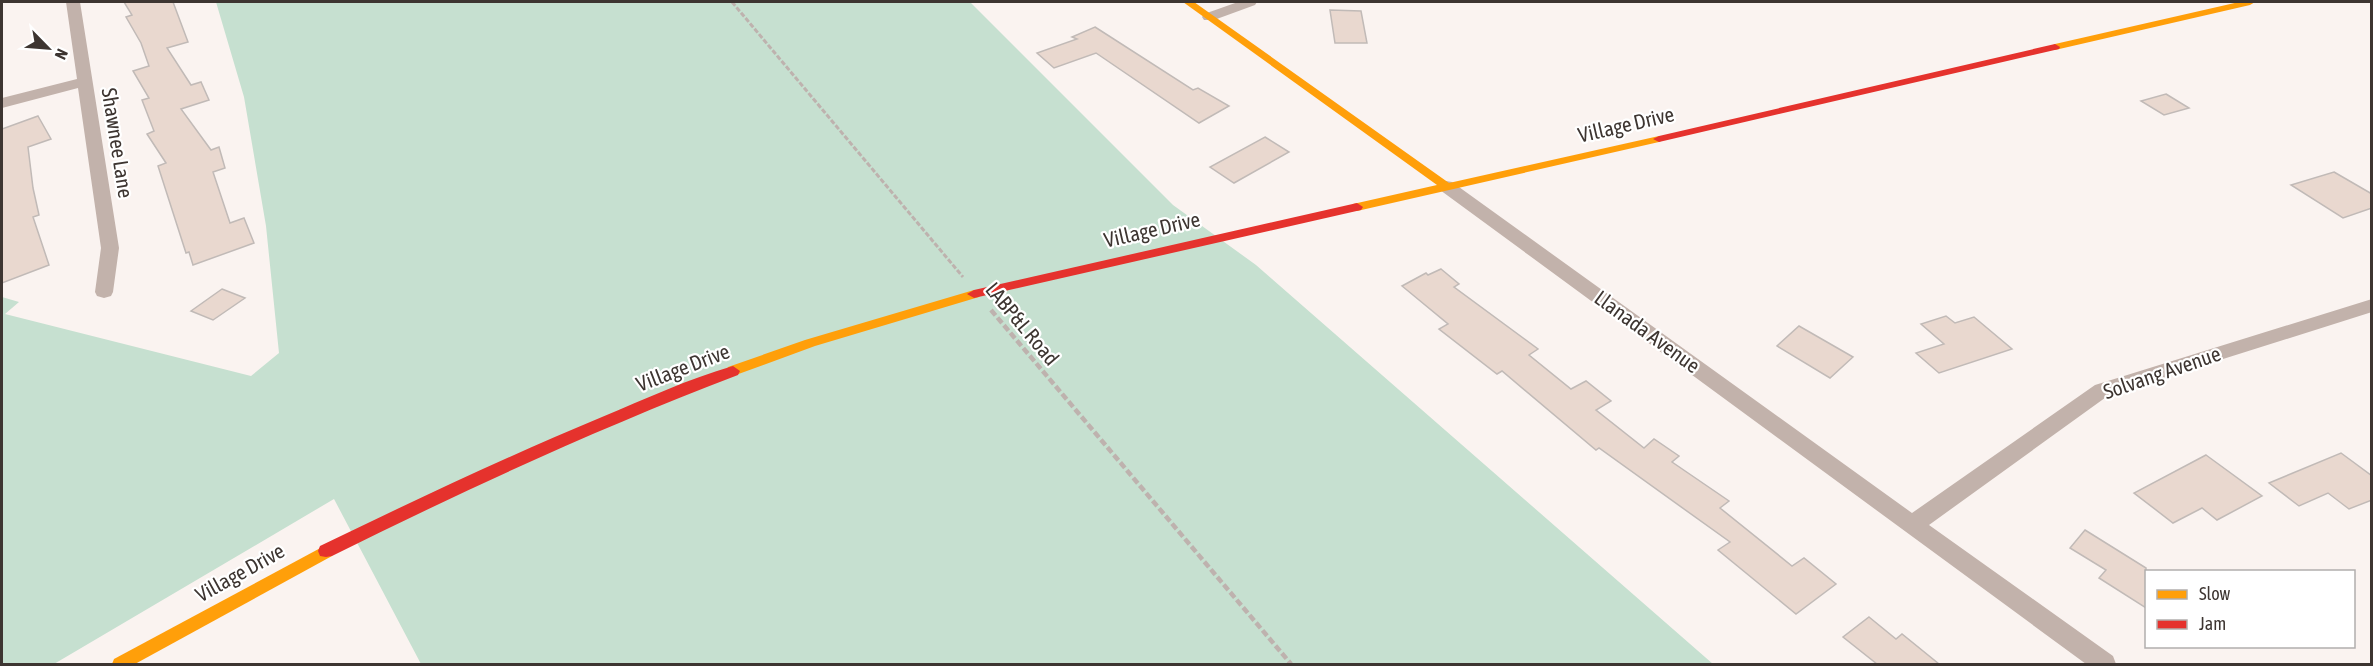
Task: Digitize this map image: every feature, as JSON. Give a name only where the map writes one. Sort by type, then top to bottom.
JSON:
[{"type":"main road","name":"Llanada Avenue","points":[[1188,2],[1446,186]]},
{"type":"main road","name":"Village Drive","points":[[120,664],[144,658],[310,559],[451,489],[581,431],[810,343],[977,294],[2250,2]]},
{"type":"street","name":"Shawnee Lane","points":[[73,2],[110,248],[104,292]]},
{"type":"street","points":[[1209,17],[1250,2]]},
{"type":"street","points":[[2,103],[86,82]]},
{"type":"street","name":"Llanada Avenue","points":[[1446,186],[2104,664]]},
{"type":"street","name":"Solvang Avenue","points":[[1913,524],[2102,390],[2372,305]]},
{"type":"path","name":"LABP&L Road","points":[[732,2],[1291,664]]},
{"type":"green space","points":[[216,2],[970,2],[1173,205],[1256,265],[1713,664],[421,664],[334,499],[54,664],[2,664],[2,297],[19,302],[5,314],[251,376],[279,353],[266,226],[244,97]]},
{"type":"building","points":[[124,2],[173,2],[188,42],[167,48],[191,85],[201,82],[209,100],[181,109],[211,150],[219,147],[225,168],[213,172],[230,223],[244,218],[254,243],[193,265],[189,252],[186,253],[158,166],[166,163],[147,134],[154,131],[142,100],[149,98],[133,71],[149,66],[141,43],[126,17],[132,15]]},
{"type":"building","points":[[1330,10],[1361,11],[1367,43],[1335,43]]},
{"type":"building","points":[[1095,27],[1193,90],[1198,88],[1229,106],[1199,123],[1096,53],[1054,68],[1037,53],[1077,39],[1072,37]]},
{"type":"building","points":[[2166,94],[2189,108],[2164,115],[2141,101]]},
{"type":"building","points":[[38,116],[51,139],[28,147],[39,215],[33,217],[49,265],[2,283],[2,129]]},
{"type":"building","points":[[1265,137],[1289,152],[1234,183],[1210,167]]},
{"type":"building","points":[[2334,172],[2372,194],[2372,208],[2343,218],[2291,185]]},
{"type":"building","points":[[1441,269],[1459,284],[1454,287],[1538,349],[1529,355],[1571,389],[1586,381],[1611,401],[1596,410],[1644,448],[1654,439],[1679,456],[1672,462],[1729,501],[1720,508],[1792,566],[1804,558],[1836,584],[1796,614],[1718,550],[1730,542],[1599,448],[1596,450],[1502,371],[1497,374],[1439,329],[1448,324],[1402,286],[1426,273],[1428,275]]},
{"type":"building","points":[[222,289],[245,298],[213,320],[191,311]]},
{"type":"building","points":[[1946,316],[1955,323],[1974,317],[2012,349],[1939,373],[1916,353],[1944,344],[1921,324]]},
{"type":"building","points":[[1799,326],[1853,357],[1830,378],[1777,346]]},
{"type":"building","points":[[2341,453],[2372,476],[2372,500],[2349,509],[2328,493],[2299,506],[2269,483]]},
{"type":"building","points":[[2206,455],[2262,496],[2217,520],[2202,508],[2173,523],[2134,493]]},
{"type":"building","points":[[2085,530],[2146,568],[2145,607],[2099,578],[2106,570],[2070,548]]},
{"type":"building","points":[[1869,617],[1896,639],[1902,634],[1939,664],[1877,664],[1843,637]]},
{"type":"traffic: slow","points":[[1188,2],[1446,186]]},
{"type":"traffic: slow","points":[[2055,47],[2250,2]]},
{"type":"traffic: slow","points":[[1357,207],[1659,139]]},
{"type":"traffic: slow","points":[[733,371],[810,343],[974,294]]},
{"type":"traffic: slow","points":[[120,664],[326,551]]},
{"type":"traffic: jam","points":[[1659,139],[2055,47]]},
{"type":"traffic: jam","points":[[974,294],[1357,207]]},
{"type":"traffic: jam","points":[[326,551],[527,456],[733,371]]}]
